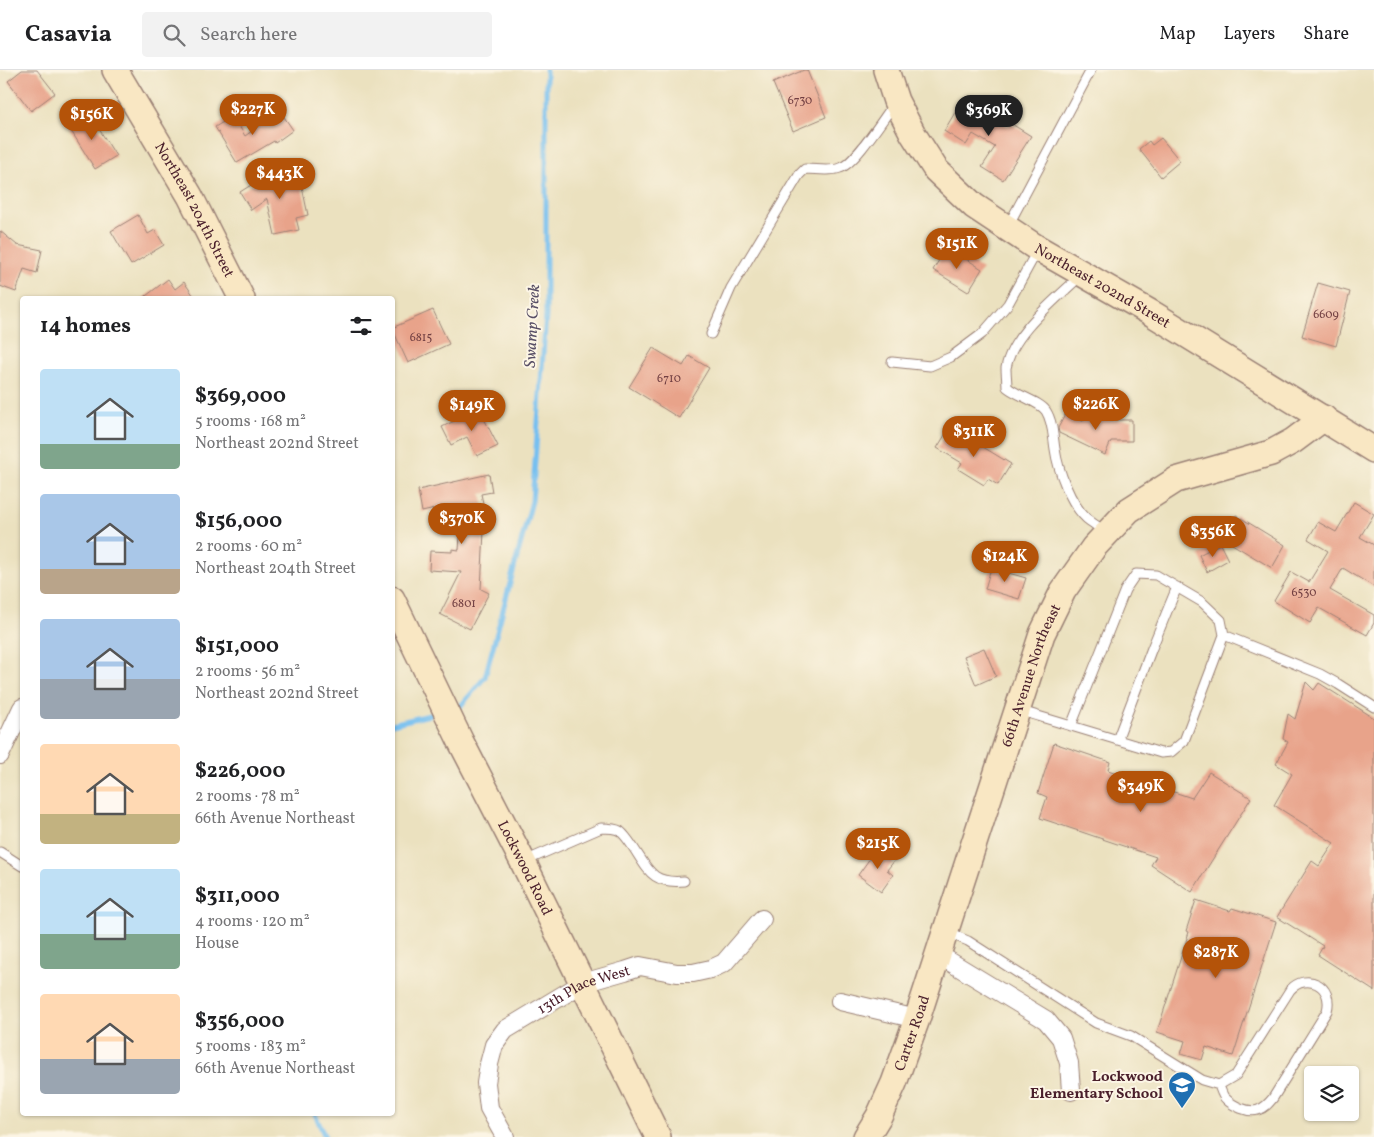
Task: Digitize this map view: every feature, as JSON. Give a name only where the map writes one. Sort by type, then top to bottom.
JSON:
[{"type":"street","name":"Northeast 204th Street","points":[[115,70],[190,196],[240,296]]},
{"type":"street","name":"Northeast 202nd Street","points":[[886,70],[896,101],[913,134],[936,170],[974,206],[1038,249],[1153,314],[1374,450]]},
{"type":"street","name":"66th Avenue Northeast","points":[[944,937],[1042,634],[1063,591],[1094,547],[1129,510],[1176,480],[1271,453],[1294,441],[1324,418]]},
{"type":"street","name":"Lockwood Road","points":[[395,605],[658,1137]]},
{"type":"street","points":[[0,755],[20,712]]},
{"type":"street","name":"13th Place West","points":[[506,1137],[489,1108],[486,1083],[494,1045],[505,1030],[583,983],[640,966],[677,973],[693,973],[711,969],[724,963],[762,919]]},
{"type":"street","points":[[944,937],[1046,1020],[1061,1038],[1069,1062],[1072,1091]]},
{"type":"street","name":"Carter Road","points":[[866,1137],[879,1116],[894,1083],[944,937]]},
{"type":"street","points":[[840,1001],[917,1019]]},
{"type":"lane","points":[[1007,229],[1091,70]]},
{"type":"lane","points":[[711,334],[730,288],[799,175],[806,169],[831,170],[842,168],[852,162],[896,101]]},
{"type":"lane","points":[[892,362],[930,366],[951,357],[982,334],[1008,304],[1038,249]]},
{"type":"lane","points":[[1082,274],[1033,320],[1022,334],[1006,368],[1007,387],[1046,410],[1061,473],[1075,504],[1086,517],[1107,534]]},
{"type":"lane","points":[[1018,710],[1071,726],[1118,740],[1161,753],[1171,752],[1184,741],[1224,635],[1221,620],[1202,602],[1156,575],[1136,574],[1125,590],[1071,726]]},
{"type":"lane","points":[[1118,740],[1177,587]]},
{"type":"lane","points":[[1224,635],[1320,674],[1374,707]]},
{"type":"lane","points":[[523,862],[600,828],[610,829],[620,831],[628,839],[650,873],[661,880],[670,882],[684,881]]},
{"type":"lane","points":[[0,852],[20,865]]},
{"type":"lane","points":[[944,937],[968,941],[1096,1023],[1131,1036],[1202,1080],[1219,1085],[1236,1075],[1295,984],[1312,983],[1325,990],[1329,1003],[1327,1011],[1274,1098],[1265,1107],[1258,1111],[1250,1112],[1224,1098],[1219,1085]]},
{"type":"building","points":[[22,70],[37,70],[55,93],[31,111],[8,81]]},
{"type":"building","points":[[807,70],[826,117],[793,131],[773,83]]},
{"type":"building","points":[[963,99],[1008,126],[1010,123],[1031,136],[1003,180],[982,167],[995,147],[973,134],[966,145],[944,131]]},
{"type":"building","points":[[280,111],[293,130],[275,143],[274,141],[237,163],[215,127],[233,116],[245,136]]},
{"type":"building","points":[[89,113],[116,156],[95,169],[68,126]]},
{"type":"building","points":[[1161,138],[1180,161],[1161,177],[1139,149],[1149,141],[1152,145]]},
{"type":"building","points":[[298,168],[308,215],[296,218],[299,230],[275,235],[267,199],[251,210],[240,192],[259,180]]},
{"type":"building","points":[[138,215],[148,234],[155,230],[164,245],[131,265],[111,231]]},
{"type":"building","points":[[0,231],[17,245],[42,250],[37,273],[24,269],[16,292],[0,286]]},
{"type":"building","points":[[947,247],[982,269],[968,292],[933,270]]},
{"type":"building","points":[[168,279],[175,289],[184,282],[194,296],[146,296]]},
{"type":"building","points":[[1318,283],[1350,292],[1336,346],[1302,336]]},
{"type":"building","points":[[433,310],[449,344],[408,363],[395,335],[395,327]]},
{"type":"building","points":[[653,348],[683,366],[689,356],[709,368],[679,418],[629,387]]},
{"type":"building","points":[[479,409],[498,446],[477,456],[467,437],[451,445],[442,427]]},
{"type":"building","points":[[1089,409],[1111,420],[1132,420],[1132,441],[1111,441],[1105,455],[1059,433],[1058,428],[1066,413],[1083,421]]},
{"type":"building","points":[[950,427],[1011,464],[998,485],[988,479],[984,485],[958,469],[962,463],[937,448]]},
{"type":"building","points":[[489,474],[492,492],[481,494],[485,512],[481,589],[489,593],[470,629],[440,614],[461,572],[429,570],[430,551],[452,552],[452,549],[459,550],[462,507],[440,512],[439,508],[422,512],[418,490]]},
{"type":"building","points":[[1354,502],[1374,514],[1360,537],[1374,545],[1374,587],[1343,568],[1330,590],[1374,615],[1374,623],[1367,635],[1319,608],[1310,623],[1274,601],[1291,572],[1309,582],[1328,551],[1308,539],[1318,522],[1336,532]]},
{"type":"building","points":[[1236,515],[1285,545],[1272,568],[1222,538]]},
{"type":"building","points":[[1220,544],[1228,560],[1207,572],[1199,555]]},
{"type":"building","points":[[991,568],[1026,578],[1019,599],[985,589]]},
{"type":"building","points":[[984,648],[996,676],[976,685],[964,656]]},
{"type":"building","points":[[1306,682],[1314,690],[1319,683],[1374,718],[1374,991],[1318,955],[1323,946],[1277,917],[1312,861],[1319,866],[1334,843],[1274,805],[1292,774],[1276,764],[1288,742],[1283,739],[1288,714],[1295,719]]},
{"type":"building","points":[[1054,743],[1110,762],[1108,770],[1192,798],[1209,772],[1251,798],[1192,892],[1151,865],[1156,857],[1040,818],[1047,797],[1038,793]]},
{"type":"building","points":[[878,847],[895,860],[887,870],[893,875],[881,892],[858,875]]},
{"type":"building","points":[[1196,900],[1230,911],[1232,908],[1276,922],[1233,1056],[1206,1047],[1202,1060],[1181,1054],[1185,1041],[1157,1032],[1189,932],[1186,931]]},
{"type":"waterway","name":"Swamp Creek","points":[[454,709],[459,708],[485,677],[532,501],[546,315],[546,70]]},
{"type":"waterway","name":"Swamp Creek","points":[[395,723],[438,713]]},
{"type":"waterway","name":"Swamp Creek","points":[[316,1116],[325,1137]]},
{"type":"place","name":"Lockwood Elementary School","points":[[1182,1109]]}]
